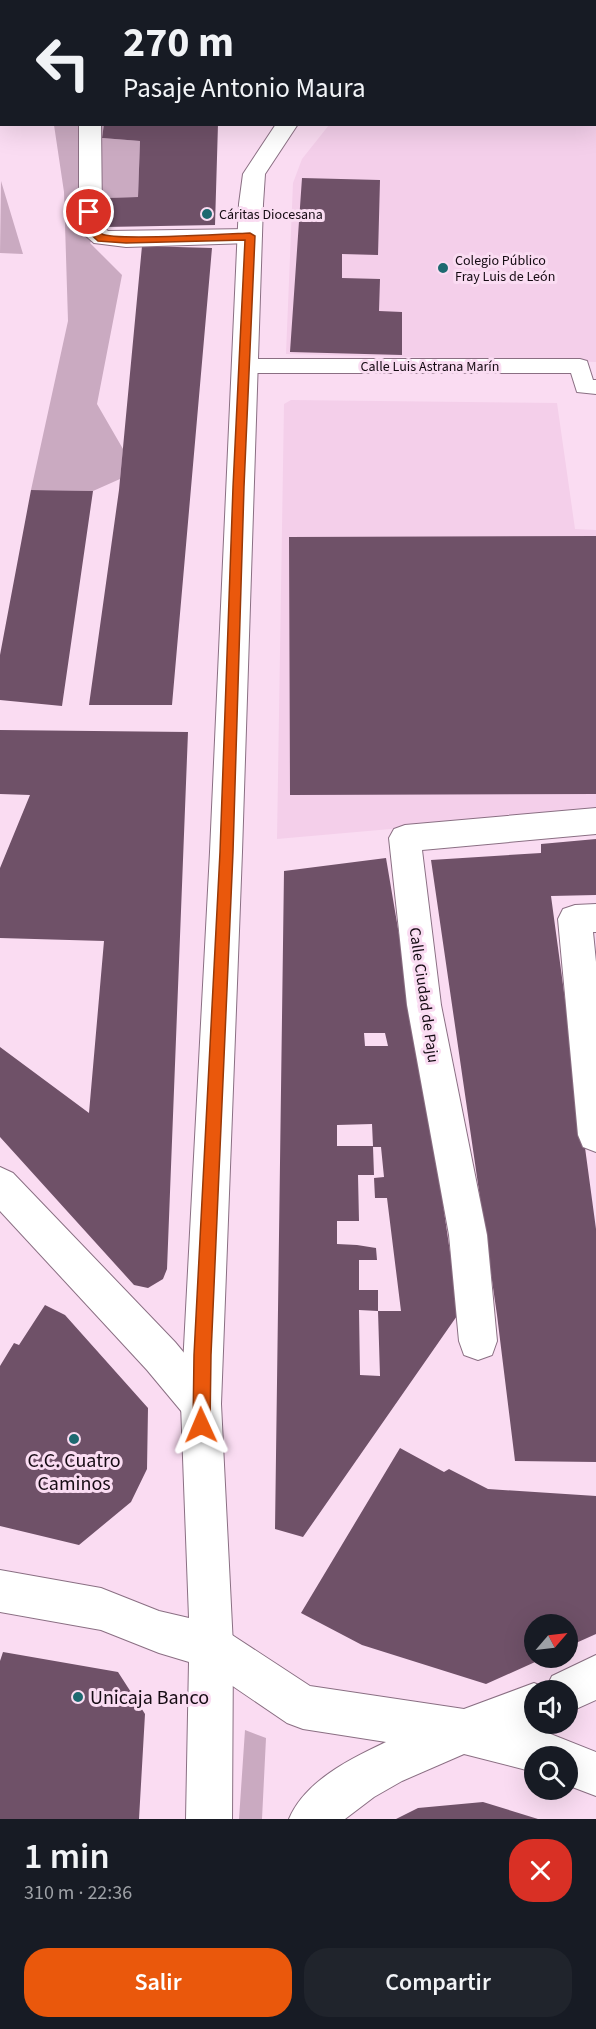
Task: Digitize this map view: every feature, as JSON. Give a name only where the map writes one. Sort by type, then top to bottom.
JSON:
[{"type":"main road","points":[[90,126],[92,164],[89,212],[91,230],[102,238],[126,240],[250,236]]},
{"type":"main road","points":[[254,174],[286,126]]},
{"type":"main road","points":[[209,1819],[211,1646],[201,1404],[226,852],[238,487],[254,174],[250,165],[252,141]]},
{"type":"main road","name":"Calle Ciudad de Paju","points":[[478,1341],[468,1235],[424,1005],[405,838],[596,821]]},
{"type":"main road","points":[[596,918],[575,919],[596,1135]]},
{"type":"main road","points":[[0,1185],[161,1356],[201,1404]]},
{"type":"main road","points":[[0,1592],[101,1609],[159,1632],[211,1646],[303,1707],[466,1732],[524,1747]]},
{"type":"main road","points":[[578,1686],[596,1677]]},
{"type":"main road","points":[[312,1819],[349,1787],[408,1754],[524,1709]]},
{"type":"main road","points":[[578,1767],[596,1774]]},
{"type":"street","name":"Calle Luis Astrana Marín","points":[[245,366],[580,366],[584,387],[596,387]]},
{"type":"shaded area","points":[[54,126],[104,126],[102,138],[140,141],[138,197],[106,198],[105,227],[90,243],[122,275],[97,404],[123,449],[120,479],[93,491],[31,490],[68,321],[64,192]]},
{"type":"shaded area","name":"Colegio Público Fray Luis de León","points":[[328,126],[596,126],[596,362],[286,354],[293,183],[302,159]]},
{"type":"shaded area","points":[[1,181],[23,254],[0,253]]},
{"type":"shaded area","points":[[291,400],[557,403],[575,529],[596,530],[596,811],[277,839],[284,404]]},
{"type":"shaded area","points":[[245,1730],[266,1738],[262,1819],[239,1819]]},
{"type":"building","points":[[104,126],[218,126],[215,225],[105,227],[106,198],[138,197],[140,141],[102,138]]},
{"type":"building","points":[[302,178],[380,180],[378,255],[342,254],[342,278],[380,279],[379,311],[402,312],[402,355],[290,352]]},
{"type":"building","points":[[142,246],[212,248],[172,705],[89,705],[119,490]]},
{"type":"building","points":[[31,490],[93,491],[62,706],[0,700],[0,655]]},
{"type":"building","points":[[596,536],[596,794],[290,795],[289,537]]},
{"type":"building","points":[[0,730],[188,732],[167,1269],[163,1279],[148,1288],[134,1285],[0,1137],[0,1047],[89,1113],[104,941],[0,938],[0,868],[30,795],[0,794]]},
{"type":"building","points":[[596,839],[596,895],[551,896],[596,1229],[596,1462],[515,1461],[497,1315],[431,860],[541,853],[541,844]]},
{"type":"building","points":[[386,858],[431,1123],[459,1313],[303,1537],[275,1529],[284,871]],"holes":[[[364,1033],[385,1033],[388,1046],[365,1046]],[[372,1124],[373,1146],[337,1146],[337,1125]],[[373,1147],[381,1147],[384,1177],[374,1178],[375,1198],[387,1198],[401,1311],[378,1311],[378,1290],[359,1290],[359,1260],[377,1260],[376,1248],[337,1244],[337,1221],[359,1221],[358,1175],[374,1175]],[[359,1310],[378,1311],[380,1376],[360,1375]]]},
{"type":"building","name":"C.C. Cuatro Caminos","points":[[45,1305],[65,1315],[148,1408],[147,1469],[131,1502],[79,1545],[0,1526],[0,1366],[14,1343],[19,1345]]},
{"type":"building","points":[[400,1448],[444,1472],[449,1469],[488,1489],[596,1496],[596,1634],[578,1642],[578,1614],[524,1614],[524,1667],[486,1684],[362,1645],[301,1613]]},
{"type":"building","points":[[3,1652],[118,1672],[145,1714],[139,1819],[0,1819],[0,1661]]},
{"type":"building","points":[[483,1802],[538,1819],[396,1819],[418,1808]]},
{"type":"place","name":"Cáritas Diocesana","points":[[207,214]]},
{"type":"place","name":"Colegio Público Fray Luis de León","points":[[443,268]]},
{"type":"place","name":"C.C. Cuatro Caminos","points":[[74,1439]]},
{"type":"place","name":"Unicaja Banco","points":[[78,1697]]},
{"type":"route","points":[[89,212],[91,230],[102,238],[126,240],[250,236],[238,487],[226,852],[202,1355],[201,1425]]}]
